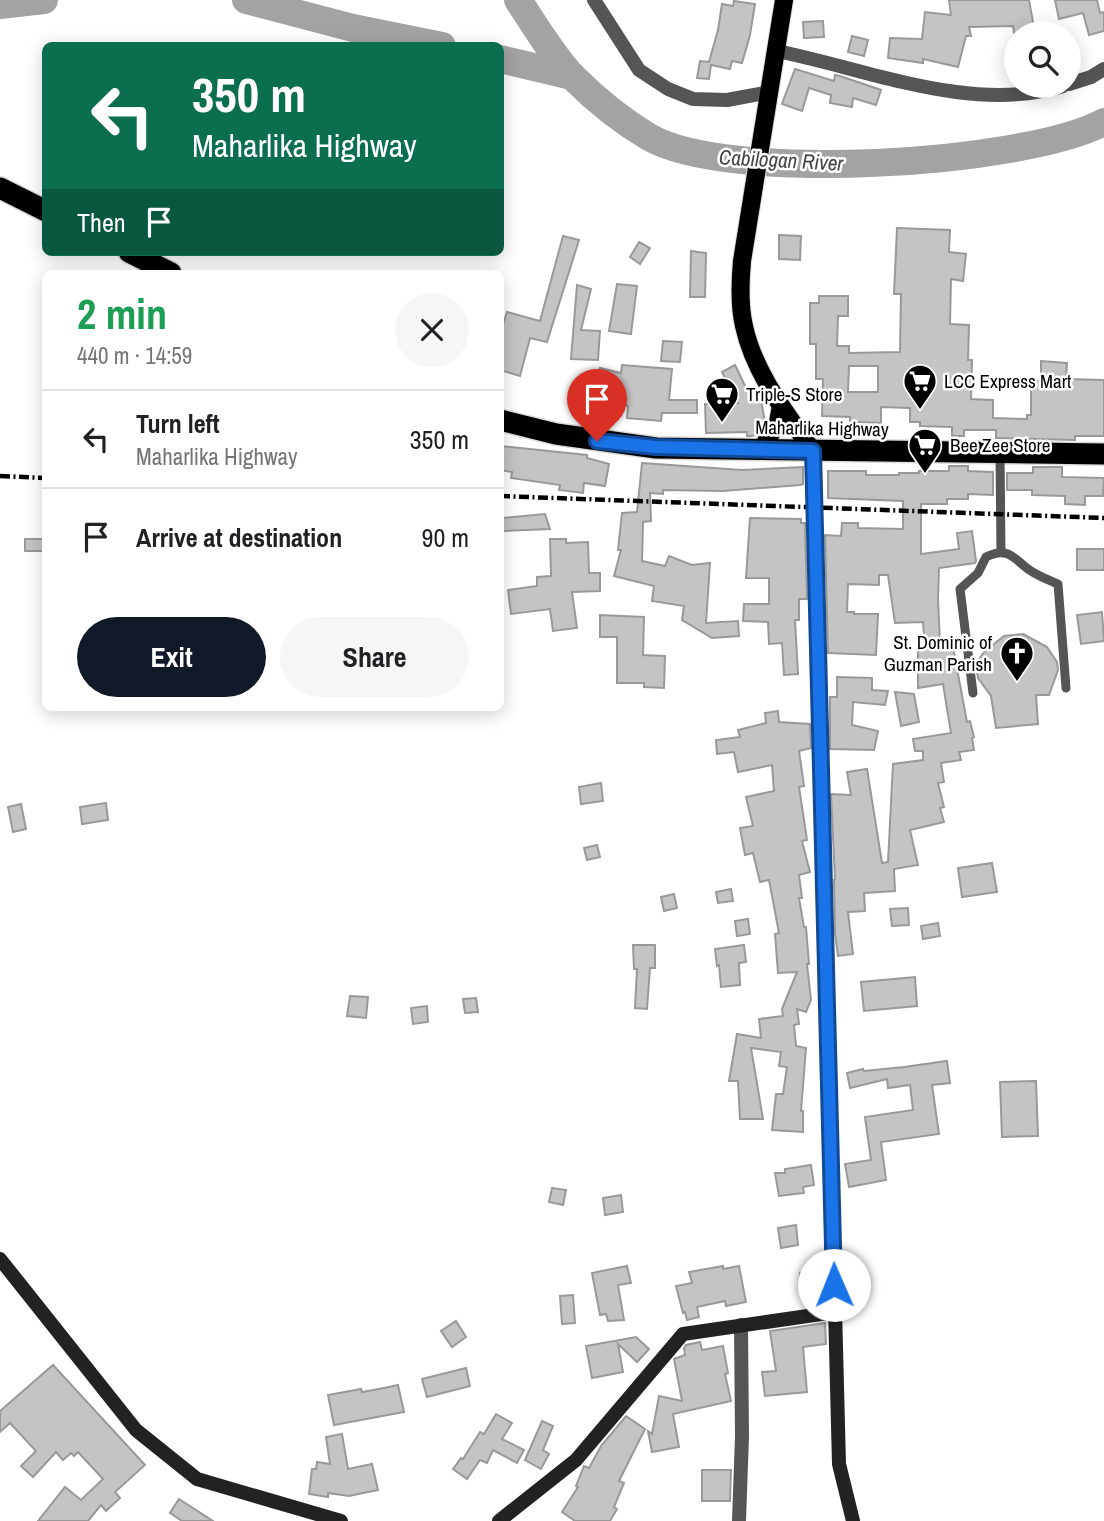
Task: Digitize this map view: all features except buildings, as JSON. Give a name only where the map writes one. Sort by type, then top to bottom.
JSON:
[{"type":"highway","points":[[0,188],[42,209]]},
{"type":"highway","points":[[137,256],[165,270]]},
{"type":"highway","name":"Maharlika Highway","points":[[504,422],[556,434],[625,445],[813,451],[1104,454]]},
{"type":"main road","points":[[784,0],[747,229],[740,289],[743,324],[753,354],[782,406],[813,451]]},
{"type":"main road","points":[[761,450],[778,422],[782,406]]},
{"type":"street","points":[[594,0],[639,70],[668,89],[692,99],[727,100],[770,92]]},
{"type":"street","points":[[777,51],[946,91],[1004,95]]},
{"type":"street","points":[[1081,80],[1104,69]]},
{"type":"street","points":[[813,451],[839,1464],[853,1521]]},
{"type":"street","points":[[0,1259],[135,1430],[197,1479],[341,1521]]},
{"type":"street","points":[[499,1521],[576,1460],[684,1334],[835,1312]]},
{"type":"street","points":[[739,1521],[742,1436],[741,1325]]},
{"type":"lane","points":[[1000,453],[1001,552]]},
{"type":"lane","points":[[972,693],[960,589],[978,573],[986,557],[1001,552],[1012,554],[1030,571],[1058,584],[1066,688]]},
{"type":"waterway","points":[[0,5],[44,0]]},
{"type":"waterway","points":[[246,0],[353,28],[422,42]]},
{"type":"waterway","name":"Cabilogan River","points":[[518,0],[559,61],[591,94],[649,137],[688,151],[742,160],[806,164],[876,163],[945,158],[1010,149],[1064,137],[1104,122]]},
{"type":"waterway","points":[[504,60],[572,76]]},
{"type":"railway","points":[[0,476],[42,478]]},
{"type":"railway","points":[[504,496],[1104,518]]},
{"type":"place","name":"LCC Express Mart","points":[[920,411]]},
{"type":"place","name":"Triple-S Store","points":[[722,424]]},
{"type":"place","name":"Bee Zee Store","points":[[925,475]]},
{"type":"place","name":"St. Dominic of Guzman Parish","points":[[1017,683]]},
{"type":"route","points":[[597,441],[656,447],[813,451],[834,1285]]}]
